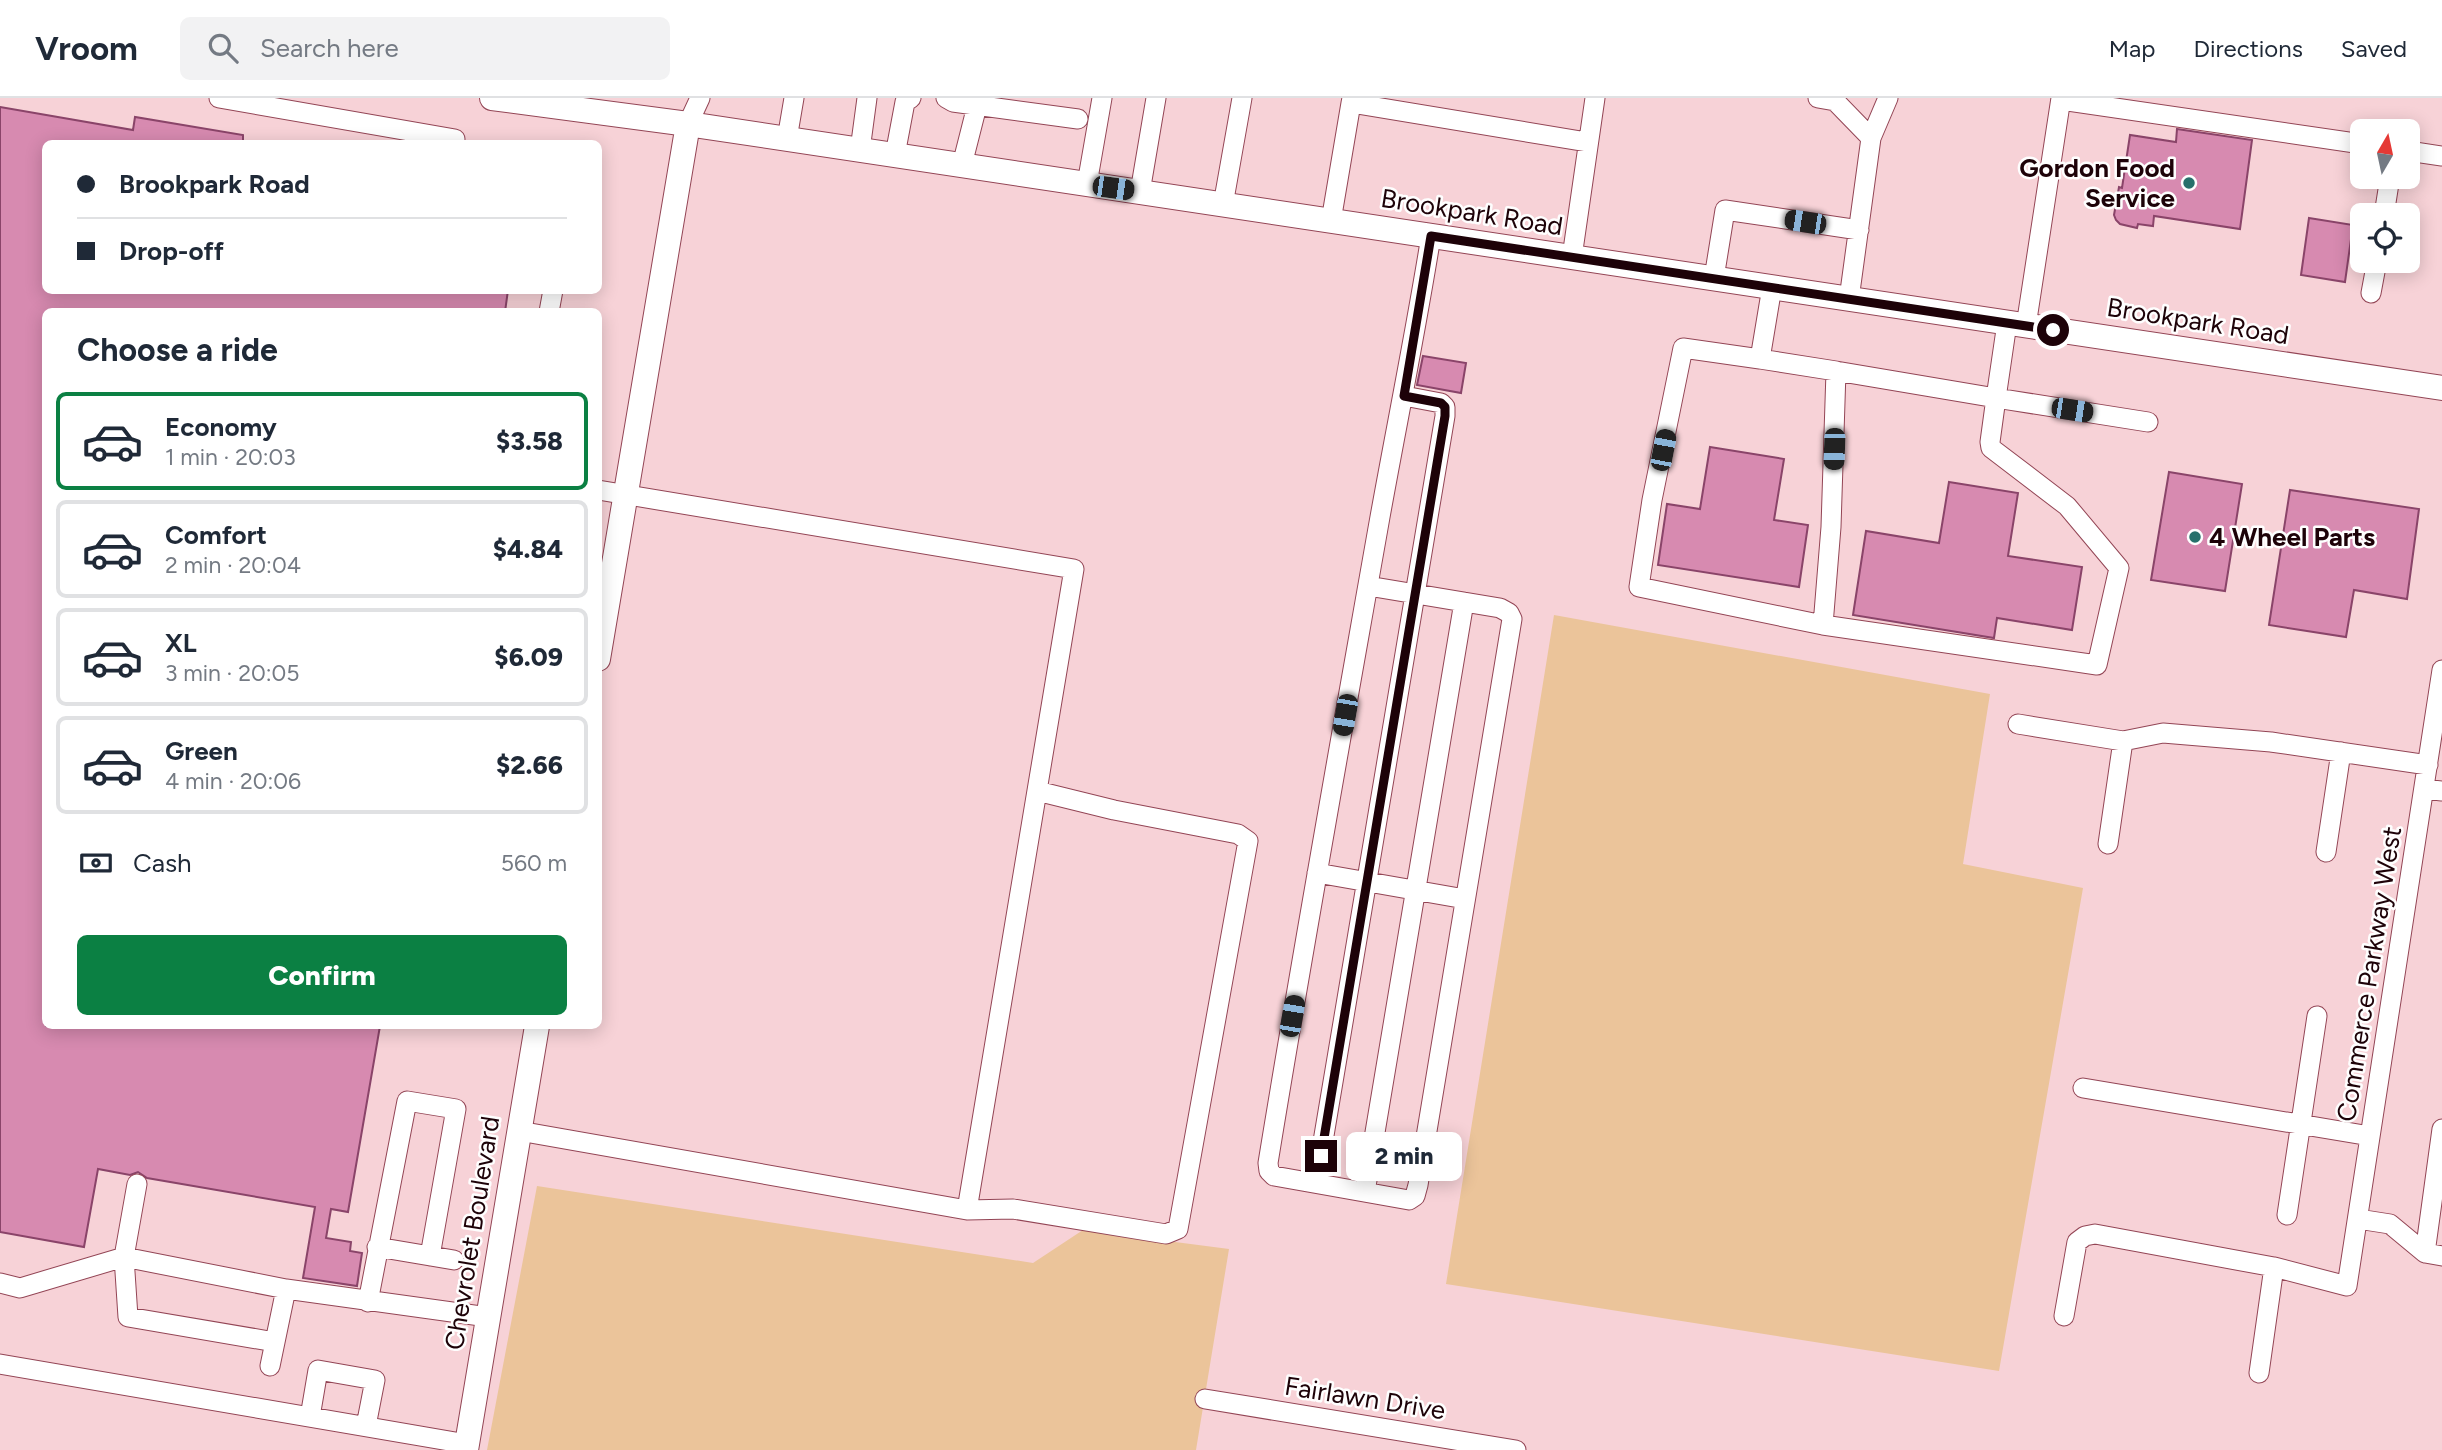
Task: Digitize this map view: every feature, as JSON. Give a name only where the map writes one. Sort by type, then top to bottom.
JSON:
[{"type":"main road","name":"Brookpark Road","points":[[492,98],[528,100],[860,149],[2442,388]]},
{"type":"main road","points":[[602,635],[688,124]]},
{"type":"main road","name":"Chevrolet Boulevard","points":[[467,1447],[536,1029]]},
{"type":"street","points":[[219,98],[455,139]]},
{"type":"street","points":[[688,124],[699,98]]},
{"type":"street","points":[[787,139],[794,98]]},
{"type":"street","points":[[860,149],[867,98]]},
{"type":"street","points":[[895,155],[905,102],[911,98]]},
{"type":"street","points":[[946,98],[953,102],[978,102],[1078,119]]},
{"type":"street","points":[[1087,184],[1102,98]]},
{"type":"street","points":[[1140,192],[1156,98]]},
{"type":"street","points":[[1223,205],[1242,98]]},
{"type":"street","points":[[1572,257],[1595,98]]},
{"type":"street","points":[[1818,98],[1835,101],[1871,138]]},
{"type":"street","points":[[1849,299],[1871,138],[1888,98]]},
{"type":"street","points":[[2148,422],[1996,398],[1836,371],[1683,348],[1639,587],[1823,625],[2097,666],[2119,568],[2067,506],[1992,448],[1990,442],[1996,398],[2017,324],[2061,99],[2350,142]]},
{"type":"street","points":[[1331,221],[1352,100],[1587,142]]},
{"type":"street","points":[[962,165],[978,102]]},
{"type":"street","points":[[2420,152],[2442,156]]},
{"type":"street","points":[[1714,278],[1725,210],[1859,230]]},
{"type":"street","points":[[1368,586],[1500,608],[1509,613],[1512,620],[1415,1196],[1409,1200],[1274,1176],[1269,1171],[1268,1163],[1317,873],[1368,586],[1404,396],[1431,236]]},
{"type":"street","points":[[2371,293],[2374,273]]},
{"type":"street","points":[[1760,359],[1772,287]]},
{"type":"street","points":[[1823,625],[1831,527],[1836,371]]},
{"type":"street","points":[[1316,1183],[1445,407],[1441,403],[1404,396]]},
{"type":"street","points":[[602,490],[1074,569],[967,1210]]},
{"type":"street","points":[[1365,1192],[1464,602]]},
{"type":"street","name":"Commerce Parkway West","points":[[2273,1267],[2347,1286],[2370,1136],[2433,790],[2428,765],[2442,670]]},
{"type":"street","points":[[2018,724],[2123,741],[2163,733],[2271,742],[2428,765]]},
{"type":"street","points":[[2108,844],[2123,741]]},
{"type":"street","points":[[2326,852],[2341,752]]},
{"type":"street","points":[[519,1131],[967,1210],[1013,1209],[1166,1234],[1178,1229],[1248,841],[1238,834],[1114,810],[1037,791]]},
{"type":"street","points":[[1317,873],[1465,899]]},
{"type":"street","points":[[2287,1215],[2317,1016]]},
{"type":"street","points":[[2083,1088],[2370,1136]]},
{"type":"street","points":[[368,1302],[407,1101],[456,1109],[430,1256]]},
{"type":"street","points":[[2433,1255],[2442,1129]]},
{"type":"street","points":[[137,1184],[124,1257],[128,1317],[275,1342]]},
{"type":"street","points":[[2358,1219],[2390,1224],[2433,1255]]},
{"type":"street","points":[[2064,1316],[2077,1242],[2085,1236],[2095,1234],[2273,1267],[2259,1373]]},
{"type":"street","points":[[376,1255],[430,1256],[454,1260]]},
{"type":"street","points":[[0,1283],[20,1288],[124,1257],[286,1289],[488,1317]]},
{"type":"street","points":[[271,1366],[286,1289]]},
{"type":"street","points":[[0,1364],[366,1426],[467,1447]]},
{"type":"street","points":[[310,1417],[318,1370],[375,1380],[366,1426]]},
{"type":"street","name":"Fairlawn Drive","points":[[1205,1398],[1516,1450]]},
{"type":"shaded area","points":[[1554,615],[1990,694],[1963,864],[2083,888],[1999,1371],[1446,1284]]},
{"type":"shaded area","points":[[537,1186],[1033,1263],[1083,1230],[1229,1249],[1196,1450],[487,1450]]},
{"type":"building","points":[[0,107],[133,130],[135,117],[243,135],[243,140],[42,140],[42,294],[507,294],[506,308],[42,308],[42,1029],[379,1029],[348,1212],[331,1209],[326,1238],[351,1242],[350,1251],[362,1253],[357,1286],[303,1278],[315,1207],[147,1178],[138,1172],[130,1175],[98,1169],[84,1247],[0,1232]]},
{"type":"building","points":[[2177,129],[2252,140],[2240,229],[2154,216],[2153,226],[2138,224],[2137,228],[2120,224],[2116,220],[2114,215],[2119,187],[2122,188],[2130,135],[2176,142]]},
{"type":"building","points":[[2309,218],[2350,225],[2345,282],[2301,275]]},
{"type":"building","points":[[1423,356],[1466,363],[1461,393],[1417,385]]},
{"type":"building","points":[[1710,447],[1784,459],[1774,520],[1808,525],[1799,587],[1658,565],[1667,504],[1700,509]]},
{"type":"building","points":[[2169,472],[2242,484],[2225,591],[2151,580]]},
{"type":"building","points":[[1949,482],[2018,493],[2008,556],[2082,567],[2072,630],[1997,618],[1994,638],[1853,615],[1866,531],[1939,543]]},
{"type":"building","points":[[2290,490],[2419,509],[2407,599],[2354,590],[2346,637],[2269,625]]},
{"type":"place","name":"Gordon Food Service","points":[[2189,183]]},
{"type":"place","name":"4 Wheel Parts","points":[[2195,537]]},
{"type":"route","points":[[1321,1156],[1445,416],[1445,407],[1441,403],[1404,396],[1431,236],[2053,330]]}]
